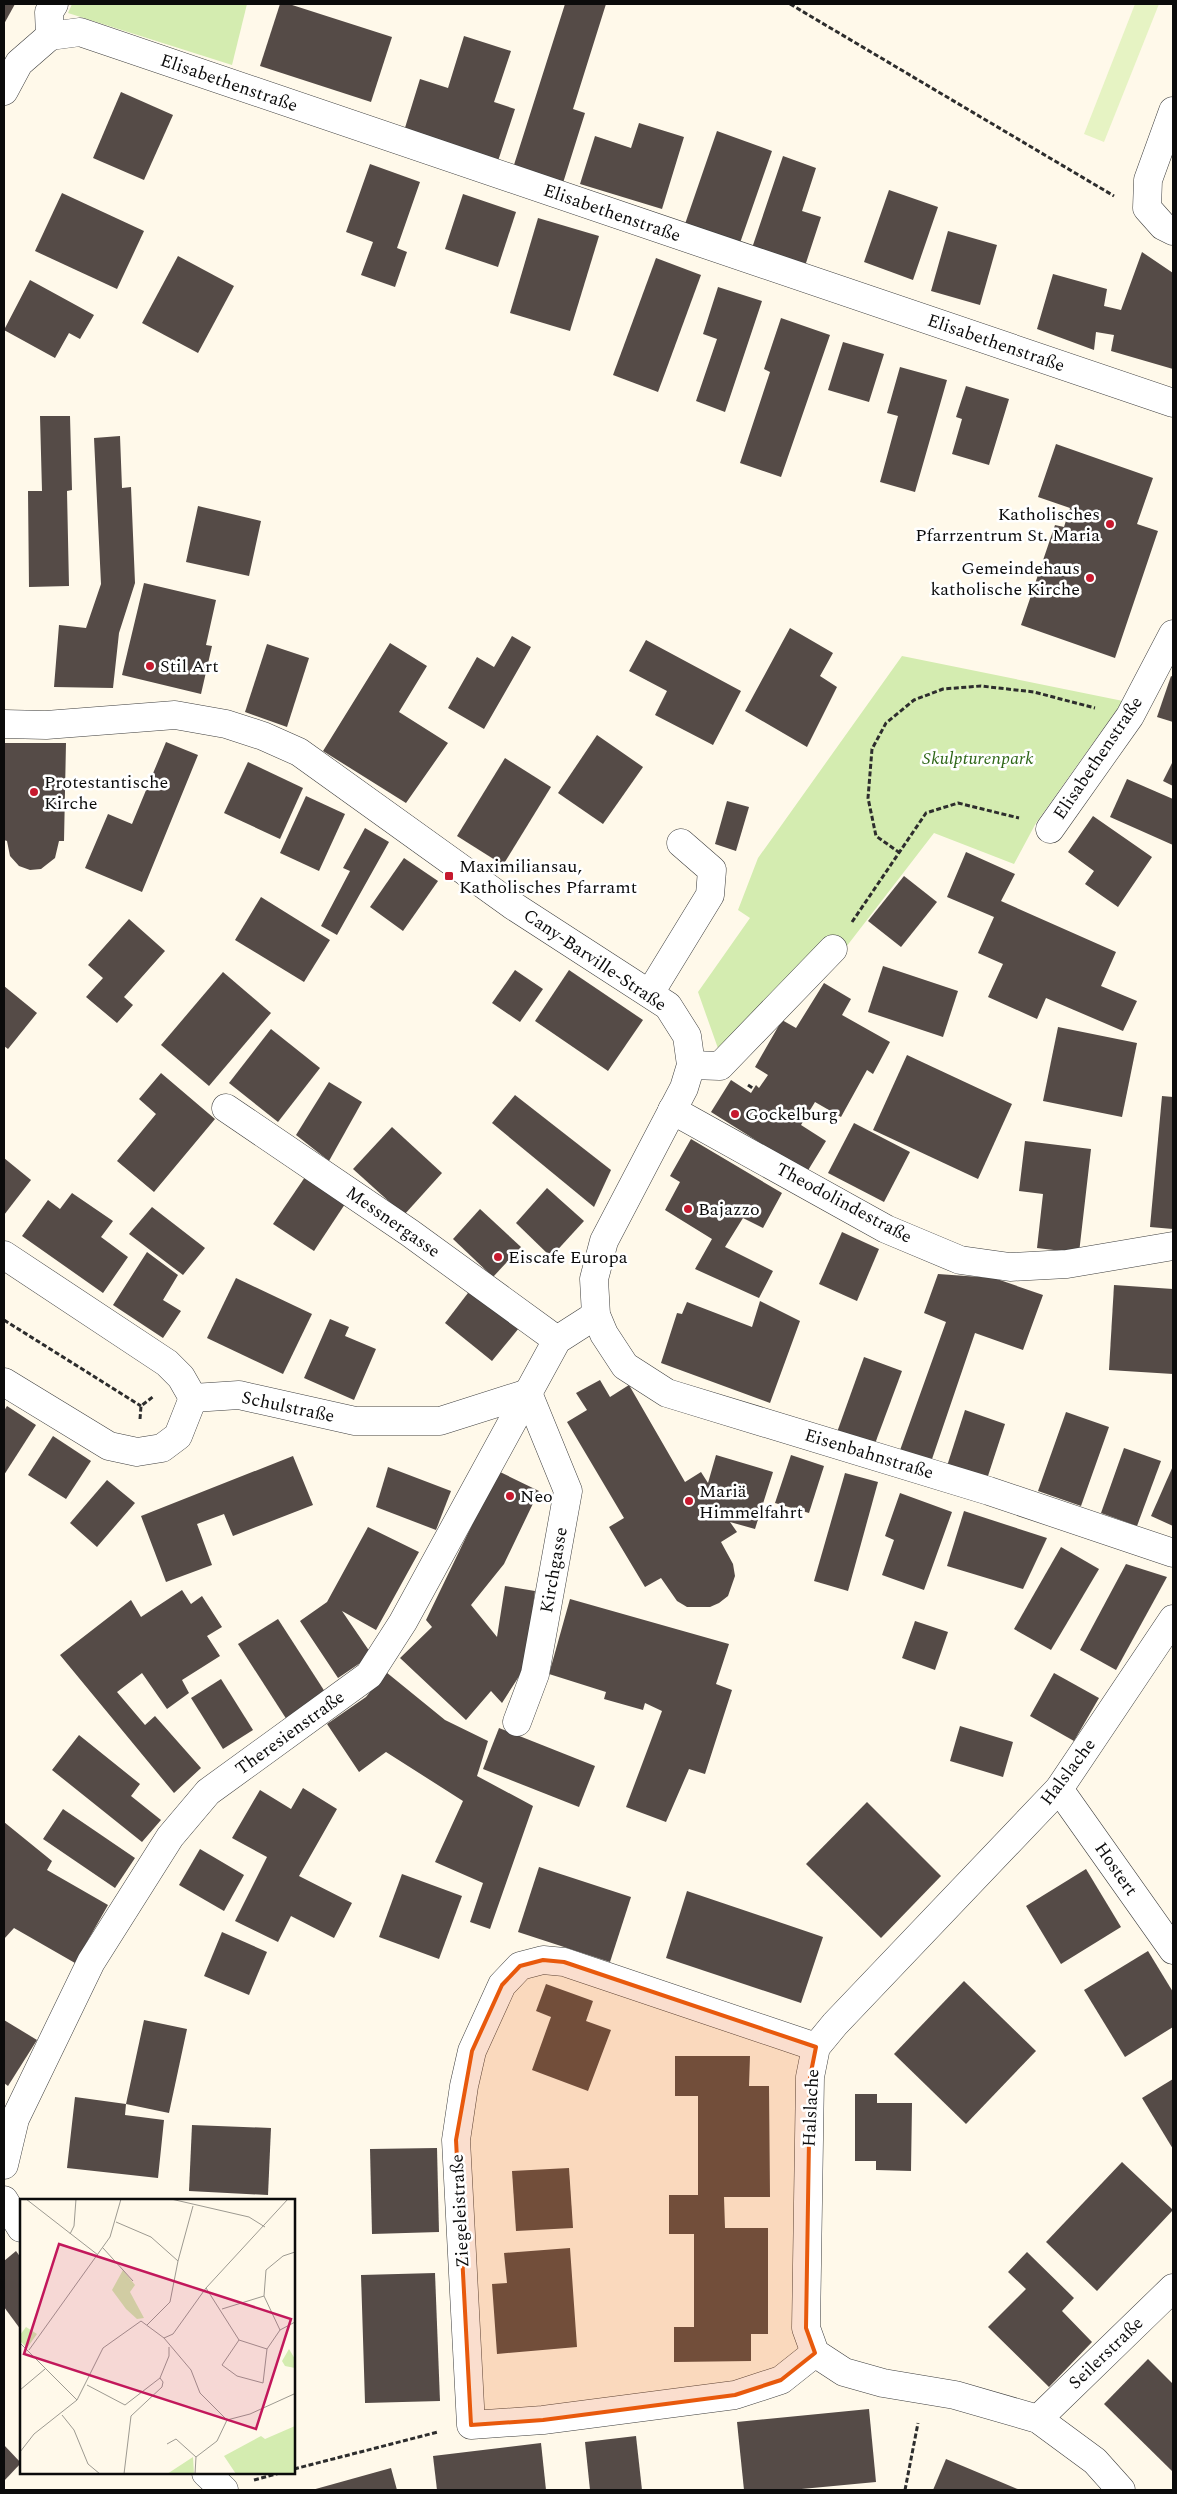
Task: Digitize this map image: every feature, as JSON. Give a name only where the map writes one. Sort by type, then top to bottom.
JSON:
[{"type":"street","points":[[4,91],[19,62],[50,36],[49,12],[54,4]]},
{"type":"street","name":"Elisabethenstraße","points":[[50,36],[80,32],[1173,402]]},
{"type":"street","points":[[1168,228],[1147,208],[1148,180],[1173,111]]},
{"type":"street","name":"Elisabethenstraße","points":[[1050,829],[1130,716],[1173,634]]},
{"type":"street","name":"Cany-Barville-Straße","points":[[4,724],[46,724],[175,715],[226,724],[263,736],[299,752],[512,905],[668,1006],[687,1036],[691,1065],[684,1088],[604,1241],[594,1279],[596,1315]]},
{"type":"street","points":[[650,994],[710,894],[712,870],[681,843]]},
{"type":"street","points":[[691,1065],[720,1066],[833,949]]},
{"type":"street","name":"Messnergasse","points":[[226,1108],[410,1233],[557,1340]]},
{"type":"street","name":"Theodolindestraße","points":[[672,1110],[886,1229],[960,1260],[1010,1267],[1067,1264],[1173,1246]]},
{"type":"street","points":[[4,1255],[167,1363],[181,1376],[193,1398],[178,1436],[162,1448],[137,1452],[109,1446],[4,1382]]},
{"type":"street","name":"Theresienstraße","points":[[4,2165],[15,2119],[91,1962],[170,1837],[208,1792],[369,1675],[403,1622],[557,1340],[596,1315]]},
{"type":"street","name":"Eisenbahnstraße","points":[[596,1315],[604,1334],[625,1366],[667,1393],[989,1491],[1173,1552]]},
{"type":"street","name":"Schulstraße","points":[[193,1398],[239,1395],[355,1421],[440,1421],[528,1393]]},
{"type":"street","name":"Kirchgasse","points":[[516,1722],[535,1674],[568,1491],[528,1393]]},
{"type":"street","name":"Halslache","points":[[815,2354],[806,2328],[810,2077],[816,2047],[835,2024],[1060,1788],[1173,1619]]},
{"type":"street","name":"Hostert","points":[[1060,1788],[1173,1950]]},
{"type":"street","name":"Ziegeleistraße","points":[[471,2425],[456,2140],[472,2051],[502,1985],[520,1966],[543,1960],[564,1962],[816,2047]]},
{"type":"street","points":[[4,2200],[20,2226]]},
{"type":"street","name":"Seilerstraße","points":[[1038,2418],[1173,2288]]},
{"type":"street","points":[[471,2425],[543,2420],[735,2395],[781,2380],[815,2354],[844,2372],[883,2383],[955,2395],[1038,2418],[1095,2461],[1121,2490]]},
{"type":"street","points":[[207,2474],[224,2490]]},
{"type":"path","points":[[790,4],[1168,228]]},
{"type":"path","points":[[900,853],[876,836],[868,798],[872,749],[886,722],[914,700],[942,689],[981,686],[1034,692],[1130,716]]},
{"type":"path","points":[[833,949],[926,813],[958,803],[1036,823],[1050,829]]},
{"type":"path","points":[[4,1320],[141,1406]]},
{"type":"path","points":[[905,2490],[925,2391]]},
{"type":"path","points":[[295,2469],[471,2425]]},
{"type":"highlighted area","points":[[543,1960],[564,1962],[816,2047],[810,2077],[806,2328],[815,2353],[781,2380],[735,2395],[543,2420],[471,2425],[456,2140],[472,2051],[502,1985],[520,1966]]},
{"type":"green space","points":[[72,4],[247,4],[232,65],[68,13]]},
{"type":"green space","points":[[1135,4],[1159,4],[1104,142],[1084,134]]},
{"type":"green space","name":"Skulpturenpark","points":[[902,656],[1123,701],[1036,823],[1014,864],[934,833],[843,951],[720,1054],[698,992],[750,918],[738,910],[758,858]]},
{"type":"building","points":[[4,4],[15,4],[4,24]]},
{"type":"building","points":[[280,4],[289,4],[392,37],[371,102],[260,66]]},
{"type":"building","points":[[565,4],[606,4],[573,109],[585,113],[563,183],[513,168]]},
{"type":"building","points":[[464,36],[511,51],[494,102],[515,109],[498,161],[404,131],[420,79],[448,88]]},
{"type":"building","points":[[121,92],[173,115],[144,180],[93,158]]},
{"type":"building","points":[[639,123],[684,137],[662,209],[580,184],[595,136],[631,148]]},
{"type":"building","points":[[717,131],[772,151],[740,243],[685,224]]},
{"type":"building","points":[[783,156],[816,168],[802,211],[821,217],[805,266],[752,248]]},
{"type":"building","points":[[370,164],[420,182],[397,248],[407,252],[395,287],[361,275],[373,242],[346,232]]},
{"type":"building","points":[[889,190],[938,207],[913,280],[864,262]]},
{"type":"building","points":[[62,193],[144,231],[117,289],[35,251]]},
{"type":"building","points":[[463,194],[516,212],[498,267],[445,249]]},
{"type":"building","points":[[538,218],[599,236],[570,331],[510,313]]},
{"type":"building","points":[[948,231],[997,245],[980,305],[931,291]]},
{"type":"building","points":[[1142,252],[1173,273],[1173,369],[1111,351],[1114,335],[1096,332],[1094,350],[1037,329],[1053,274],[1107,289],[1104,306],[1121,310]]},
{"type":"building","points":[[178,256],[234,286],[198,353],[142,323]]},
{"type":"building","points":[[656,258],[701,275],[658,392],[613,375]]},
{"type":"building","points":[[30,280],[94,315],[80,339],[69,333],[55,358],[4,330]]},
{"type":"building","points":[[718,287],[762,301],[725,412],[696,401],[717,339],[703,334]]},
{"type":"building","points":[[781,318],[830,335],[781,477],[740,463],[770,372],[764,369]]},
{"type":"building","points":[[843,342],[884,354],[869,402],[828,390]]},
{"type":"building","points":[[900,367],[947,380],[915,492],[880,482],[898,416],[887,413]]},
{"type":"building","points":[[966,386],[1009,399],[989,465],[952,454],[962,419],[956,417]]},
{"type":"building","points":[[40,416],[70,416],[72,490],[67,491],[69,586],[29,587],[28,491],[42,491]]},
{"type":"building","points":[[120,436],[122,488],[131,487],[135,583],[119,633],[113,688],[54,687],[59,625],[86,628],[101,584],[94,438]]},
{"type":"building","name":"Gemeindehaus katholische Kirche","points":[[1056,444],[1153,478],[1137,524],[1158,531],[1115,658],[1021,625],[1055,525],[1064,527],[1070,508],[1038,497]]},
{"type":"building","points":[[198,506],[261,521],[249,576],[186,562]]},
{"type":"building","points":[[144,583],[216,600],[206,645],[212,646],[201,694],[122,675]]},
{"type":"building","points":[[790,628],[833,653],[820,676],[837,687],[807,747],[745,711]]},
{"type":"building","points":[[512,636],[531,647],[484,729],[448,708],[477,657],[494,667]]},
{"type":"building","points":[[646,640],[741,691],[713,745],[655,715],[667,691],[629,671]]},
{"type":"building","points":[[390,643],[427,666],[399,712],[448,743],[406,803],[323,751]]},
{"type":"building","points":[[267,644],[309,658],[287,727],[245,712]]},
{"type":"building","points":[[1171,676],[1173,677],[1173,722],[1157,717]]},
{"type":"building","points":[[597,735],[643,767],[603,824],[558,793]]},
{"type":"building","points":[[166,742],[198,755],[142,892],[85,868],[108,814],[132,824]]},
{"type":"building","name":"Protestantische Kirche","points":[[4,743],[66,743],[64,841],[59,841],[55,858],[41,869],[30,870],[19,866],[10,856],[7,841],[4,840]]},
{"type":"building","points":[[505,758],[551,787],[503,865],[457,836]]},
{"type":"building","points":[[1173,761],[1173,786],[1163,781]]},
{"type":"building","points":[[248,762],[303,788],[280,839],[224,813]]},
{"type":"building","points":[[1127,779],[1173,799],[1173,845],[1110,817]]},
{"type":"building","points":[[306,796],[345,814],[319,871],[280,853]]},
{"type":"building","points":[[727,801],[749,807],[736,851],[715,844]]},
{"type":"building","points":[[1093,816],[1152,857],[1118,907],[1085,884],[1094,871],[1068,852]]},
{"type":"building","points":[[365,828],[389,842],[337,935],[321,926],[350,871],[343,868]]},
{"type":"building","points":[[966,852],[1015,874],[1001,901],[1116,952],[1101,986],[1137,1001],[1123,1031],[1046,998],[1037,1019],[988,997],[1003,964],[978,953],[994,917],[947,897]]},
{"type":"building","points":[[404,858],[438,881],[403,931],[370,907]]},
{"type":"building","points":[[904,876],[937,902],[901,947],[868,921]]},
{"type":"building","points":[[261,897],[330,940],[304,982],[235,940]]},
{"type":"building","points":[[129,919],[165,951],[124,997],[133,1005],[117,1023],[86,997],[103,978],[88,965]]},
{"type":"building","points":[[883,966],[958,991],[943,1037],[868,1012]]},
{"type":"building","points":[[515,970],[543,989],[520,1022],[492,1003]]},
{"type":"building","points":[[569,970],[643,1020],[608,1071],[535,1021]]},
{"type":"building","points":[[223,972],[271,1013],[209,1086],[161,1045]]},
{"type":"building","points":[[824,983],[851,999],[842,1015],[890,1042],[873,1074],[867,1070],[841,1117],[815,1102],[801,1125],[826,1141],[807,1172],[711,1112],[731,1080],[751,1093],[756,1085],[759,1088],[768,1075],[755,1067],[782,1020],[796,1028]]},
{"type":"building","points":[[4,986],[37,1013],[8,1049],[4,1046]]},
{"type":"building","points":[[1058,1027],[1137,1043],[1122,1117],[1043,1101]]},
{"type":"building","points":[[271,1029],[320,1068],[278,1122],[229,1083]]},
{"type":"building","points":[[907,1055],[1012,1104],[978,1179],[873,1130]]},
{"type":"building","points":[[161,1073],[215,1119],[154,1192],[117,1161],[156,1114],[139,1099]]},
{"type":"building","points":[[329,1082],[362,1102],[329,1161],[296,1135]]},
{"type":"building","points":[[515,1095],[611,1170],[594,1207],[492,1123]]},
{"type":"building","points":[[1162,1096],[1173,1097],[1173,1229],[1150,1227]]},
{"type":"building","points":[[854,1123],[910,1152],[884,1202],[828,1173]]},
{"type":"building","points":[[392,1127],[442,1173],[404,1215],[353,1169]]},
{"type":"building","points":[[691,1139],[782,1193],[763,1228],[743,1218],[725,1247],[773,1271],[759,1298],[695,1269],[712,1239],[665,1210],[680,1182],[670,1176]]},
{"type":"building","points":[[1025,1141],[1091,1149],[1079,1253],[1037,1248],[1043,1194],[1019,1191]]},
{"type":"building","points":[[4,1158],[31,1180],[4,1215]]},
{"type":"building","points":[[305,1177],[345,1204],[314,1251],[273,1224]]},
{"type":"building","points":[[547,1188],[584,1221],[551,1257],[516,1223]]},
{"type":"building","points":[[72,1193],[113,1221],[101,1237],[128,1257],[103,1293],[22,1236],[48,1200],[60,1209]]},
{"type":"building","points":[[152,1207],[205,1248],[183,1275],[129,1234]]},
{"type":"building","points":[[480,1209],[521,1247],[493,1277],[453,1239]]},
{"type":"building","points":[[842,1232],[879,1249],[857,1301],[819,1284]]},
{"type":"building","points":[[147,1252],[178,1275],[163,1300],[181,1311],[163,1338],[113,1305]]},
{"type":"building","points":[[938,1274],[994,1278],[1043,1295],[1023,1350],[975,1333],[931,1462],[899,1453],[946,1322],[924,1313]]},
{"type":"building","points":[[236,1278],[312,1314],[283,1374],[207,1338]]},
{"type":"building","points":[[1114,1285],[1173,1289],[1173,1374],[1109,1370]]},
{"type":"building","points":[[471,1289],[519,1328],[492,1361],[445,1323]]},
{"type":"building","points":[[760,1301],[800,1321],[770,1403],[661,1363],[677,1313],[682,1314],[687,1302],[752,1327]]},
{"type":"building","points":[[330,1319],[349,1327],[345,1336],[376,1349],[354,1400],[304,1378]]},
{"type":"building","points":[[864,1357],[902,1371],[873,1449],[836,1435]]},
{"type":"building","name":"Mariä Himmelfahrt","points":[[600,1380],[610,1397],[629,1385],[685,1482],[701,1472],[708,1483],[716,1455],[773,1472],[755,1529],[730,1522],[737,1532],[721,1542],[733,1564],[735,1576],[728,1596],[719,1603],[710,1607],[687,1607],[677,1601],[661,1578],[645,1587],[609,1527],[624,1518],[567,1422],[587,1410],[576,1393]]},
{"type":"building","points":[[7,1406],[36,1425],[4,1475],[4,1411]]},
{"type":"building","points":[[965,1410],[1005,1424],[987,1479],[947,1466]]},
{"type":"building","points":[[1066,1412],[1109,1427],[1081,1506],[1038,1491]]},
{"type":"building","points":[[53,1436],[91,1461],[66,1499],[28,1475]]},
{"type":"building","points":[[1124,1448],[1161,1461],[1137,1526],[1101,1513]]},
{"type":"building","points":[[791,1455],[824,1466],[809,1513],[775,1503]]},
{"type":"building","points":[[293,1456],[313,1505],[233,1536],[224,1514],[197,1524],[212,1565],[166,1582],[141,1516]]},
{"type":"building","points":[[1173,1466],[1173,1526],[1151,1516]]},
{"type":"building","points":[[388,1467],[451,1491],[436,1530],[376,1507]]},
{"type":"building","points":[[498,1471],[539,1491],[504,1564],[471,1605],[497,1637],[505,1586],[535,1591],[525,1667],[502,1703],[491,1691],[466,1720],[400,1658],[432,1627],[426,1620]]},
{"type":"building","points":[[845,1473],[878,1482],[848,1591],[814,1581]]},
{"type":"building","points":[[107,1480],[135,1503],[97,1547],[70,1523]]},
{"type":"building","points":[[900,1493],[952,1512],[924,1590],[882,1575],[894,1540],[885,1536]]},
{"type":"building","points":[[964,1511],[1047,1538],[1023,1589],[947,1566]]},
{"type":"building","points":[[368,1527],[419,1552],[376,1630],[342,1611],[372,1655],[338,1678],[300,1621],[327,1602]]},
{"type":"building","points":[[1061,1547],[1099,1569],[1051,1650],[1014,1629]]},
{"type":"building","points":[[1126,1564],[1167,1577],[1116,1670],[1080,1650]]},
{"type":"building","points":[[182,1590],[191,1604],[202,1596],[222,1627],[207,1636],[220,1656],[182,1680],[189,1693],[167,1709],[142,1673],[117,1692],[145,1725],[155,1716],[201,1768],[174,1793],[60,1655],[131,1600],[141,1617]]},
{"type":"building","points":[[570,1599],[729,1644],[716,1684],[732,1690],[705,1774],[689,1769],[666,1822],[626,1807],[662,1711],[645,1703],[643,1710],[604,1699],[606,1692],[549,1674]]},
{"type":"building","points":[[278,1619],[327,1695],[287,1720],[238,1644]]},
{"type":"building","points":[[915,1621],[948,1632],[935,1670],[902,1658]]},
{"type":"building","points":[[386,1672],[445,1720],[488,1741],[477,1776],[533,1806],[490,1929],[470,1922],[483,1883],[435,1862],[463,1801],[386,1752],[359,1772],[327,1724],[366,1697]]},
{"type":"building","points":[[1054,1673],[1099,1698],[1074,1741],[1030,1716]]},
{"type":"building","points":[[221,1679],[253,1730],[223,1749],[191,1698]]},
{"type":"building","points":[[960,1726],[1013,1742],[1003,1777],[950,1761]]},
{"type":"building","points":[[499,1728],[595,1766],[579,1807],[483,1769]]},
{"type":"building","points":[[79,1735],[140,1784],[131,1796],[161,1820],[142,1842],[52,1770]]},
{"type":"building","points":[[303,1788],[337,1809],[299,1876],[352,1903],[334,1938],[291,1916],[278,1942],[235,1921],[267,1857],[232,1838],[260,1790],[291,1809]]},
{"type":"building","points":[[867,1802],[941,1876],[881,1938],[806,1864]]},
{"type":"building","points":[[63,1809],[135,1858],[115,1888],[43,1839]]},
{"type":"building","points":[[4,1822],[52,1861],[47,1870],[108,1905],[75,1963],[14,1928],[4,1939]]},
{"type":"building","points":[[200,1849],[244,1875],[224,1911],[179,1885]]},
{"type":"building","points":[[539,1867],[631,1897],[610,1962],[518,1932]]},
{"type":"building","points":[[1086,1869],[1121,1927],[1061,1964],[1026,1906]]},
{"type":"building","points":[[402,1874],[462,1896],[439,1959],[379,1937]]},
{"type":"building","points":[[687,1891],[823,1937],[801,2003],[666,1958]]},
{"type":"building","points":[[222,1932],[267,1952],[249,1995],[204,1976]]},
{"type":"building","points":[[1148,1951],[1173,1992],[1173,2027],[1125,2057],[1084,1990]]},
{"type":"building","points":[[964,1981],[1036,2051],[966,2124],[894,2054]]},
{"type":"building","points":[[546,1984],[593,2001],[586,2021],[611,2030],[588,2091],[532,2070],[551,2017],[536,2011]]},
{"type":"building","points":[[4,2020],[37,2040],[8,2086],[4,2083]]},
{"type":"building","points":[[144,2020],[187,2029],[169,2113],[126,2104]]},
{"type":"building","points":[[675,2056],[750,2056],[749,2086],[769,2086],[770,2197],[724,2197],[725,2228],[768,2228],[768,2334],[751,2334],[751,2361],[674,2362],[674,2327],[694,2327],[694,2234],[669,2234],[669,2195],[698,2195],[698,2096],[675,2096]]},
{"type":"building","points":[[1173,2079],[1173,2149],[1142,2098]]},
{"type":"building","points":[[855,2094],[877,2094],[877,2103],[912,2103],[911,2171],[876,2170],[876,2161],[855,2161]]},
{"type":"building","points":[[75,2097],[126,2104],[125,2115],[164,2120],[158,2178],[67,2168]]},
{"type":"building","points":[[192,2125],[271,2128],[268,2195],[189,2191]]},
{"type":"building","points":[[437,2148],[439,2232],[372,2234],[370,2149]]},
{"type":"building","points":[[1122,2162],[1173,2210],[1097,2291],[1046,2242]]},
{"type":"building","points":[[569,2168],[573,2228],[516,2231],[512,2171]]},
{"type":"building","points":[[570,2248],[577,2347],[497,2354],[492,2284],[507,2283],[504,2253]]},
{"type":"building","points":[[16,2251],[20,2257],[20,2329],[4,2307],[4,2261]]},
{"type":"building","points":[[1027,2252],[1074,2298],[1062,2311],[1092,2342],[1049,2387],[988,2327],[1026,2289],[1008,2272]]},
{"type":"building","points":[[435,2273],[440,2401],[365,2403],[361,2275]]},
{"type":"building","points":[[1148,2359],[1173,2384],[1173,2472],[1104,2404]]},
{"type":"building","points":[[869,2409],[876,2482],[791,2490],[744,2490],[737,2422]]},
{"type":"building","points":[[636,2436],[642,2490],[590,2490],[585,2442]]},
{"type":"building","points":[[541,2443],[546,2490],[437,2490],[433,2456]]},
{"type":"building","points":[[4,2445],[20,2464],[4,2481]]},
{"type":"building","points":[[946,2459],[1020,2490],[933,2490]]},
{"type":"building","points":[[391,2468],[397,2490],[312,2490]]},
{"type":"place","name":"Katholisches Pfarrzentrum St. Maria","points":[[1110,524]]},
{"type":"place","name":"Gemeindehaus katholische Kirche","points":[[1090,578]]},
{"type":"place","name":"Stil Art","points":[[150,666]]},
{"type":"place","name":"Protestantische Kirche","points":[[34,792]]},
{"type":"place","name":"Maximiliansau, Katholisches Pfarramt","points":[[449,876]]},
{"type":"place","name":"Gockelburg","points":[[735,1114]]},
{"type":"place","name":"Bajazzo","points":[[688,1209]]},
{"type":"place","name":"Eiscafe Europa","points":[[498,1257]]},
{"type":"place","name":"Neo","points":[[510,1496]]},
{"type":"place","name":"Mariä Himmelfahrt","points":[[689,1501]]}]
